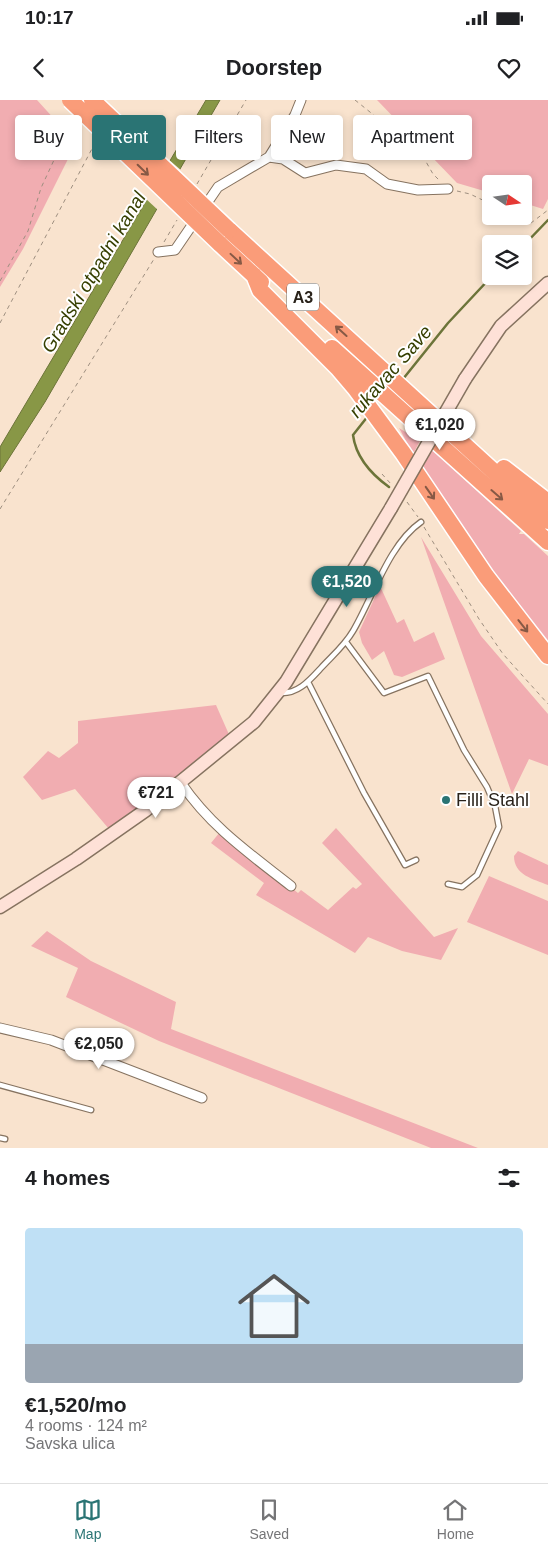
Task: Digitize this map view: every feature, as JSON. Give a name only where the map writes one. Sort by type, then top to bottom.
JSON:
[{"type":"highway","name":"A3","points":[[92,100],[224,236],[254,276],[260,290],[312,341],[360,383]]},
{"type":"highway","name":"A3","points":[[70,104],[421,401],[548,521]]},
{"type":"highway","points":[[360,383],[408,416],[548,542]]},
{"type":"highway","points":[[360,383],[390,436],[486,576],[548,656]]},
{"type":"highway","points":[[421,401],[548,502]]},
{"type":"main road","points":[[0,907],[84,854],[181,783],[246,730],[279,693],[391,508],[465,380],[501,326],[548,284]]},
{"type":"street","points":[[158,252],[175,250],[218,187],[269,157],[295,115],[301,100]]},
{"type":"street","points":[[269,157],[283,159],[305,173],[336,165],[366,169],[387,184],[418,190],[448,189]]},
{"type":"street","points":[[181,783],[200,811],[216,826],[291,886]]},
{"type":"street","points":[[0,1028],[52,1040],[202,1098]]},
{"type":"lane","points":[[279,693],[289,694],[308,682],[346,642],[397,549],[411,529],[421,522]]},
{"type":"lane","points":[[346,642],[384,693],[428,676],[464,750],[487,787],[495,806],[499,827],[477,875],[462,887],[448,884]]},
{"type":"lane","points":[[308,682],[364,793],[405,865],[416,860]]},
{"type":"lane","points":[[0,1085],[91,1110]]},
{"type":"path","points":[[197,185],[246,100]]},
{"type":"path","points":[[354,100],[421,153],[432,174],[448,189],[470,194],[482,200]]},
{"type":"path","points":[[0,281],[28,231],[41,188],[54,160],[70,104]]},
{"type":"path","points":[[0,323],[92,147]]},
{"type":"path","points":[[532,222],[548,210]]},
{"type":"path","points":[[0,509],[177,220]]},
{"type":"path","points":[[382,474],[394,487]]},
{"type":"path","points":[[406,500],[478,619],[498,647],[548,704]]},
{"type":"shaded area","points":[[0,100],[37,100],[51,115],[15,115],[15,160],[68,160],[23,249],[0,287]]},
{"type":"shaded area","points":[[206,100],[220,100],[211,115],[197,115]]},
{"type":"shaded area","points":[[377,100],[548,100],[548,199],[543,209],[532,206],[532,175],[482,175],[482,190],[457,183],[435,160],[472,160],[472,115],[391,115]]},
{"type":"shaded area","points":[[176,151],[176,160],[185,160],[45,402],[0,472],[0,447]]},
{"type":"shaded area","points":[[399,428],[420,441],[413,454]]},
{"type":"shaded area","points":[[432,450],[521,531],[519,534],[524,534],[548,556],[548,647],[525,620],[422,468]]},
{"type":"shaded area","points":[[421,537],[481,636],[548,714],[548,766],[529,759],[512,794]]},
{"type":"shaded area","points":[[380,586],[397,623],[404,619],[414,642],[434,632],[445,659],[402,677],[394,675],[384,651],[372,660],[362,643],[359,632]]},
{"type":"shaded area","points":[[216,705],[231,739],[109,829],[75,789],[42,800],[23,777],[48,751],[59,758],[78,743],[78,721]]},
{"type":"shaded area","points":[[336,828],[434,937],[458,928],[441,960],[402,951],[368,937],[355,953],[256,895],[264,883],[211,843],[220,832],[298,893],[301,890],[328,910],[353,887],[356,889],[362,884],[322,843]]},
{"type":"shaded area","points":[[518,851],[548,865],[548,885],[525,875],[517,868],[514,856]]},
{"type":"shaded area","points":[[489,876],[548,901],[548,955],[467,922]]},
{"type":"shaded area","points":[[47,931],[91,961],[176,1002],[171,1029],[478,1148],[431,1148],[159,1041],[66,997],[78,968],[31,946]]},
{"type":"pier","points":[[168,159],[182,171],[159,211],[145,198]]},
{"type":"waterway","name":"rukavac Save","points":[[532,237],[548,220]]},
{"type":"waterway","name":"rukavac Save","points":[[403,379],[448,323],[484,285]]},
{"type":"waterway","name":"rukavac Save","points":[[368,416],[353,435],[357,451],[365,465],[389,487]]},
{"type":"place","name":"Filli Stahl","points":[[446,800]]},
{"type":"water label","name":"Gradski otpadni kanal","points":[[93,272]]}]
